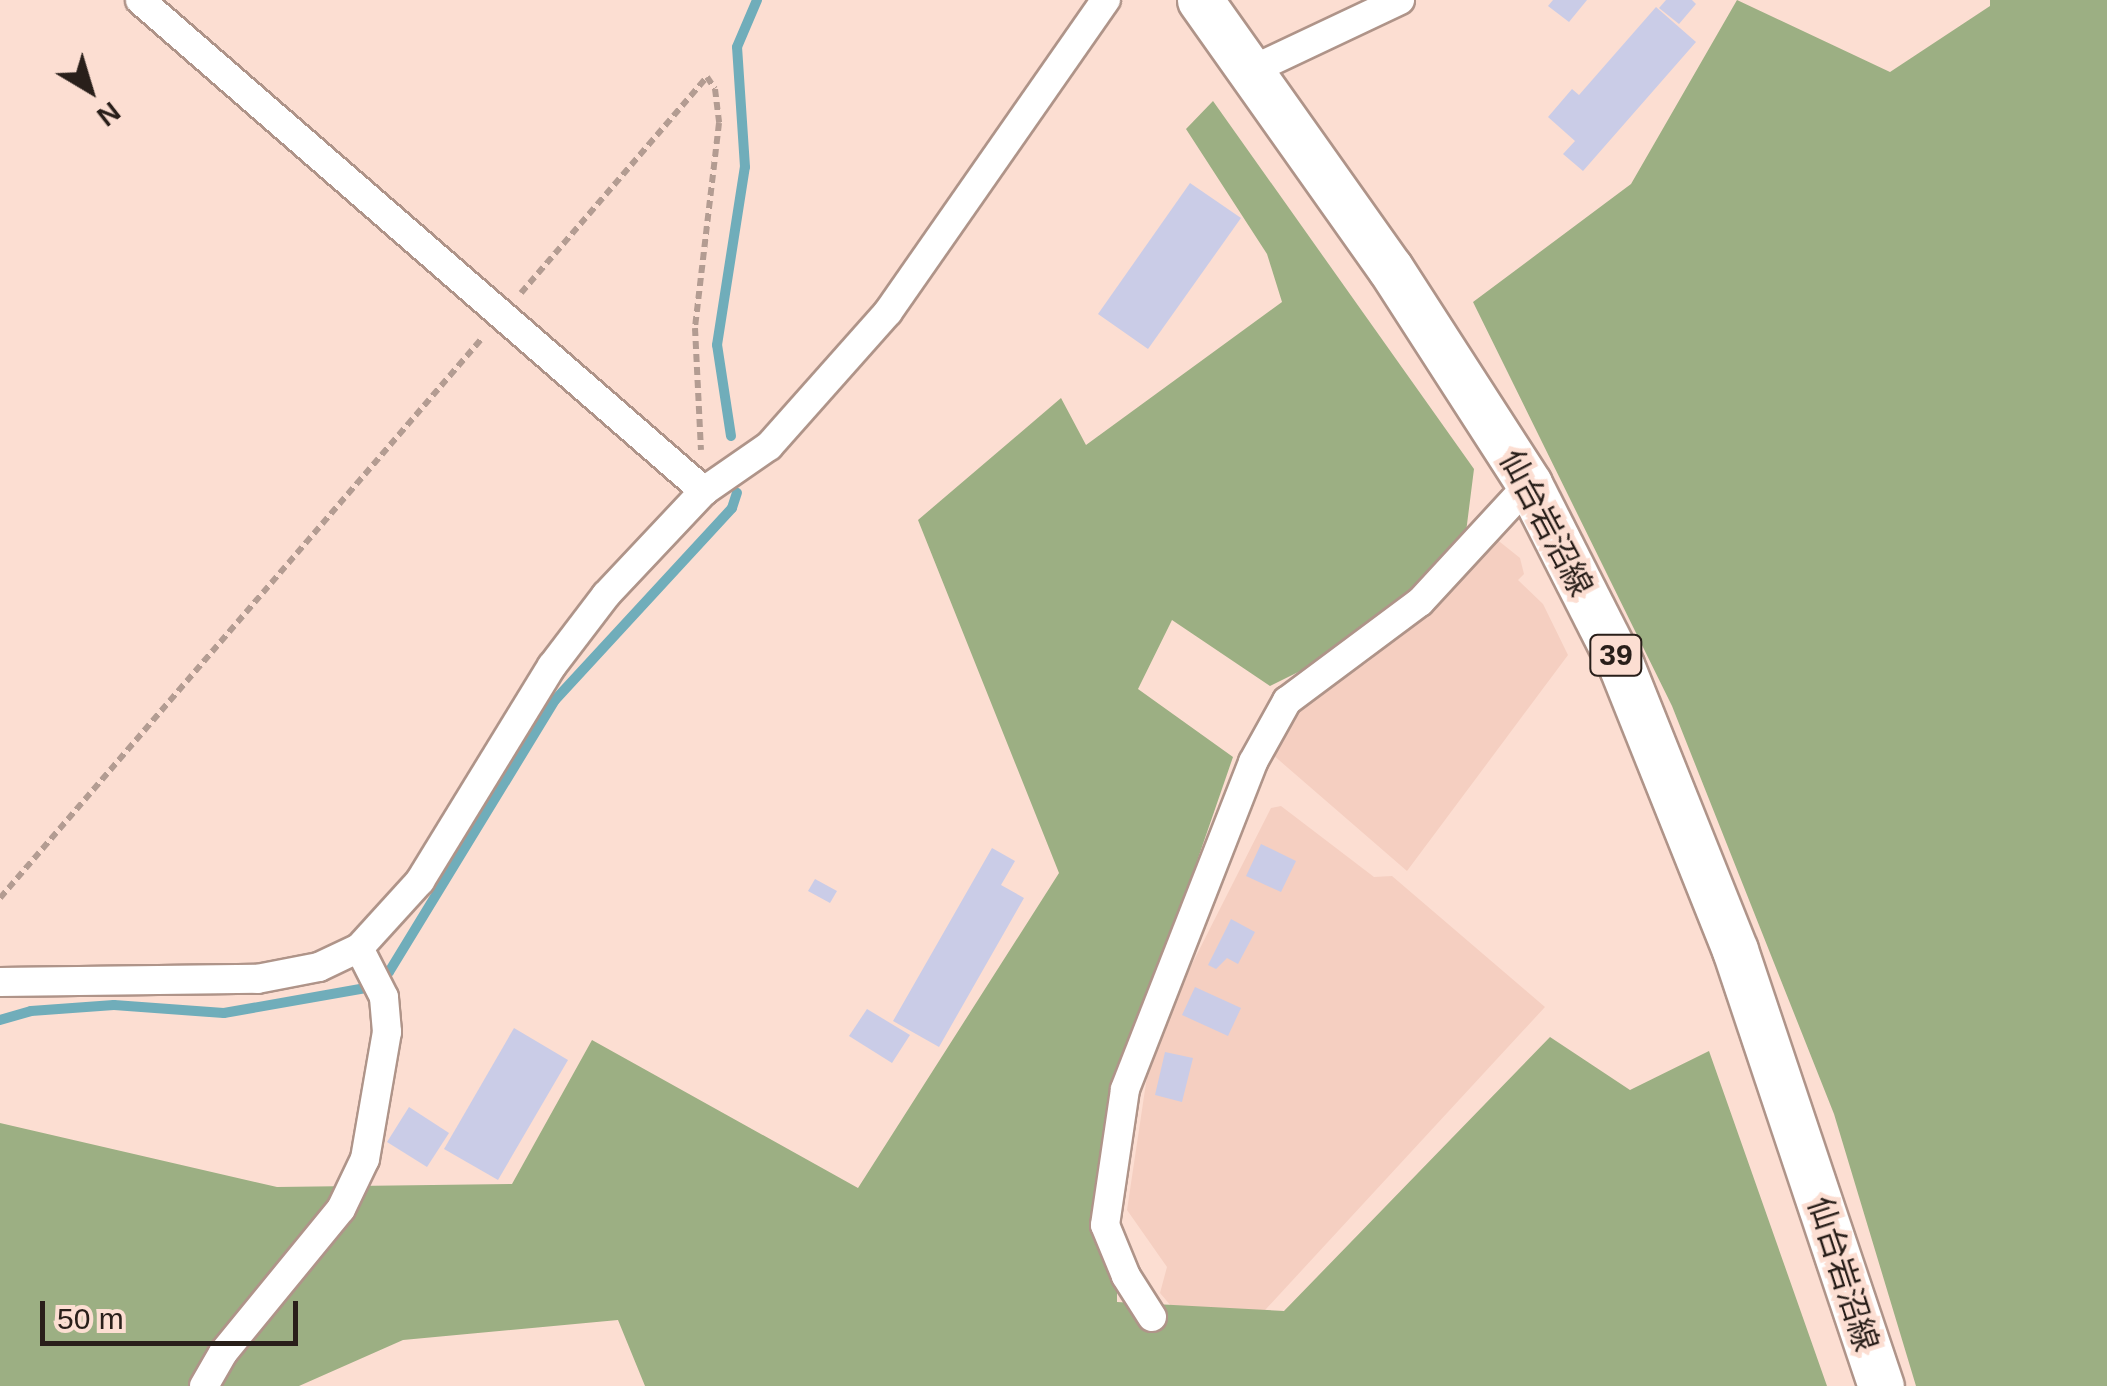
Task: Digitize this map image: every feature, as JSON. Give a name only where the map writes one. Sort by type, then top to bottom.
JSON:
[{"type":"main road","name":"仙台岩沼線","points":[[1200,0],[1390,268],[1529,484],[1621,666],[1735,950],[1881,1386]]},
{"type":"street","points":[[140,0],[704,491]]},
{"type":"street","points":[[0,982],[257,980],[319,967],[359,948],[420,881],[562,651],[606,594],[704,491],[769,446],[888,312],[1106,0]]},
{"type":"street","points":[[1250,71],[1400,0]]},
{"type":"street","points":[[1152,1317],[1126,1276],[1106,1225],[1125,1088],[1253,762],[1287,702],[1420,602],[1529,484]]},
{"type":"street","points":[[204,1386],[223,1353],[341,1209],[365,1158],[387,1032],[377,983],[359,948]]},
{"type":"path","points":[[0,898],[706,77],[715,89],[719,123],[695,328],[704,491]]},
{"type":"shaded area","points":[[1495,538],[1520,558],[1524,574],[1518,580],[1543,604],[1568,655],[1407,871],[1265,748],[1296,708],[1368,662],[1448,593]]},
{"type":"shaded area","points":[[1281,806],[1374,877],[1392,876],[1545,1007],[1218,1361],[1160,1293],[1167,1267],[1127,1210],[1152,1043],[1271,808]]},
{"type":"green space","points":[[1737,0],[1890,72],[1990,6],[1990,0],[2107,0],[2107,1386],[1916,1386],[1834,1114],[1672,706],[1473,302],[1631,184]]},
{"type":"green space","points":[[1213,101],[1474,469],[1464,548],[1369,637],[1270,686],[1172,620],[1138,689],[1233,757],[1118,1090],[1117,1302],[1284,1311],[1550,1037],[1630,1090],[1709,1051],[1827,1386],[645,1386],[618,1320],[403,1340],[299,1386],[0,1386],[0,1123],[277,1187],[512,1184],[592,1040],[858,1188],[1059,873],[918,520],[1061,398],[1086,445],[1282,302],[1267,254],[1186,129]]},
{"type":"building","points":[[1553,0],[1587,0],[1569,22],[1548,6]]},
{"type":"building","points":[[1666,0],[1692,0],[1696,4],[1679,24],[1659,8]]},
{"type":"building","points":[[1656,7],[1696,42],[1583,171],[1563,154],[1575,141],[1548,117],[1572,89],[1579,95]]},
{"type":"building","points":[[1190,183],[1241,218],[1148,349],[1098,314]]},
{"type":"building","points":[[1261,844],[1296,861],[1281,892],[1246,876]]},
{"type":"building","points":[[992,848],[1015,861],[1001,885],[1024,898],[939,1047],[893,1021]]},
{"type":"building","points":[[815,879],[837,891],[830,903],[808,891]]},
{"type":"building","points":[[1231,919],[1255,932],[1238,964],[1227,958],[1216,969],[1208,965]]},
{"type":"building","points":[[1195,987],[1241,1008],[1228,1036],[1182,1015]]},
{"type":"building","points":[[867,1009],[910,1035],[892,1063],[849,1036]]},
{"type":"building","points":[[514,1028],[568,1060],[498,1180],[444,1149]]},
{"type":"building","points":[[1165,1052],[1193,1058],[1182,1102],[1155,1095]]},
{"type":"building","points":[[409,1107],[449,1133],[427,1167],[387,1142]]},
{"type":"waterway","points":[[731,436],[717,345],[745,167],[737,47],[757,0]]},
{"type":"waterway","points":[[0,1020],[31,1011],[114,1005],[224,1013],[366,988],[389,972],[555,700],[732,508],[737,493]]}]
